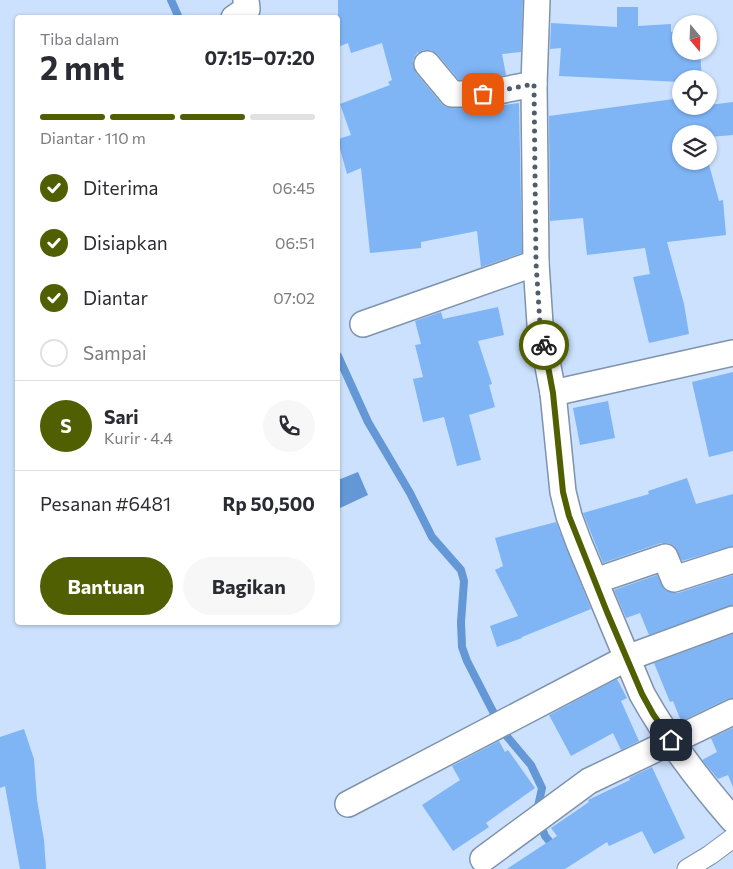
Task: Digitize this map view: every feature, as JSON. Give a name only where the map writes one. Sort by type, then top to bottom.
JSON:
[{"type":"street","points":[[238,15],[247,9],[246,0]]},
{"type":"street","points":[[537,0],[534,84],[536,263],[540,324],[553,393],[563,492],[569,516],[594,581],[649,707],[711,795],[733,820]]},
{"type":"street","points":[[427,64],[452,94],[483,94],[534,84]]},
{"type":"street","points":[[363,324],[536,263]]},
{"type":"street","points":[[553,393],[733,353]]},
{"type":"street","points":[[594,581],[665,557],[674,579],[733,560]]},
{"type":"street","points":[[348,804],[627,658],[733,619]]},
{"type":"street","points":[[483,859],[589,781],[671,740],[733,712]]},
{"type":"street","points":[[687,869],[733,838]]},
{"type":"water","points":[[358,472],[368,495],[340,508],[340,479]]},
{"type":"building","points":[[338,0],[523,0],[521,52],[502,54],[506,75],[482,80],[459,80],[438,55],[431,50],[417,53],[413,60],[416,73],[446,107],[483,108],[519,103],[522,253],[481,267],[477,231],[421,242],[421,248],[370,253],[361,168],[347,174],[340,149],[340,138],[351,135],[340,104],[390,85],[388,82],[392,80],[382,43],[351,53],[348,43],[340,46],[340,15],[338,15]]},
{"type":"building","points":[[617,7],[638,7],[638,26],[671,24],[672,60],[701,60],[701,70],[672,70],[672,82],[559,76],[561,48],[550,49],[551,23],[617,27]]},
{"type":"building","points":[[672,99],[672,115],[717,115],[717,104],[733,102],[733,135],[717,136],[717,125],[672,125],[672,170],[710,170],[719,201],[723,200],[726,235],[667,242],[684,304],[689,334],[649,343],[633,277],[650,274],[645,248],[587,255],[583,218],[550,221],[549,116]]},
{"type":"building","points":[[498,307],[504,335],[478,341],[492,384],[489,385],[495,407],[469,415],[481,460],[457,466],[444,417],[423,422],[413,379],[423,377],[415,345],[421,344],[415,321],[441,312],[443,319]]},
{"type":"building","points":[[733,372],[733,451],[709,457],[692,382]]},
{"type":"building","points":[[608,401],[615,438],[580,445],[573,408]]},
{"type":"building","points":[[687,478],[696,504],[733,494],[733,546],[682,561],[674,546],[668,543],[661,543],[603,563],[583,513],[649,494],[648,491]]},
{"type":"building","points":[[556,522],[591,609],[497,647],[490,626],[518,616],[495,570],[503,566],[495,538]]},
{"type":"building","points":[[657,575],[665,590],[678,593],[733,575],[733,605],[649,635],[640,613],[626,618],[614,590]]},
{"type":"building","points":[[733,634],[733,698],[727,699],[681,721],[673,701],[670,702],[654,663]]},
{"type":"building","points":[[617,679],[627,698],[621,701],[639,741],[621,750],[613,733],[571,756],[549,715]]},
{"type":"building","points":[[733,728],[733,787],[728,775],[718,779],[702,760],[717,752],[711,738]]},
{"type":"building","points":[[24,729],[34,759],[46,869],[20,869],[5,786],[0,788],[0,737]]},
{"type":"building","points":[[499,741],[505,752],[508,750],[535,788],[486,823],[489,827],[453,851],[422,805],[460,780],[452,766]]},
{"type":"building","points":[[652,767],[685,838],[654,854],[642,831],[609,846],[607,842],[565,869],[507,869],[557,836],[551,828],[589,802],[588,800]]},
{"type":"waterway","points":[[171,0],[178,15]]},
{"type":"waterway","points":[[340,360],[368,422],[410,493],[432,537],[461,570],[464,581],[461,622],[462,647],[467,661],[504,733],[531,765],[542,788],[537,811]]},
{"type":"waterway","points":[[540,822],[545,836],[555,848]]},
{"type":"way so far","points":[[483,94],[534,84],[536,263],[540,324],[544,345]]},
{"type":"route","points":[[544,345],[553,393],[563,492],[569,516],[642,694],[671,740]]}]
